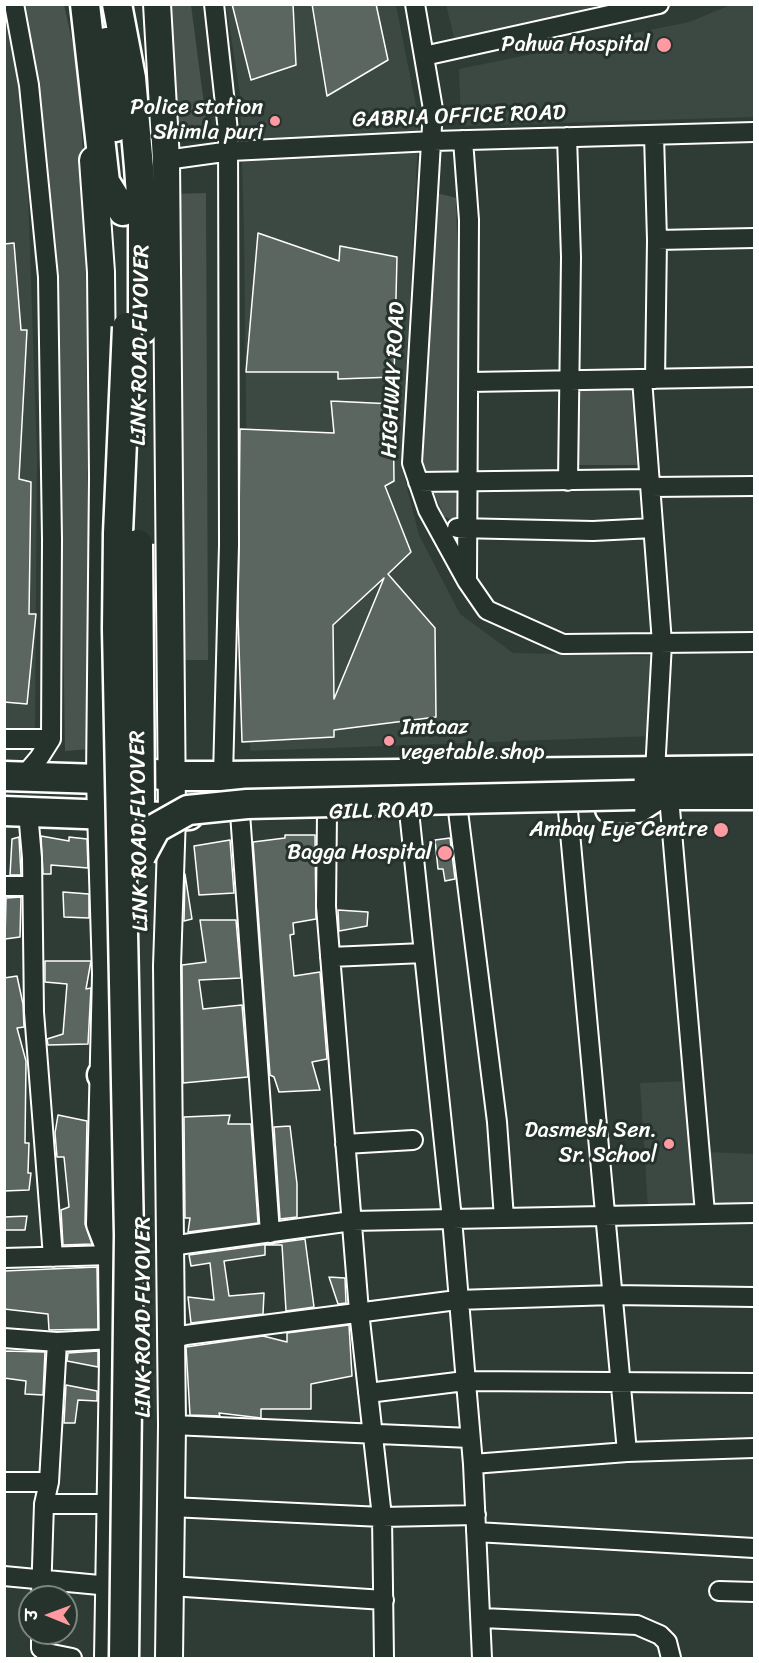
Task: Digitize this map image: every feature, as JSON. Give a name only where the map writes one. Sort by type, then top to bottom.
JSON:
[{"type":"main road","name":"LINK ROAD FLYOVER","points":[[117,4],[131,78],[141,446],[138,490],[146,1551],[144,1659]]},
{"type":"main road","points":[[133,217],[153,189],[154,158],[147,71],[137,4]]},
{"type":"main road","name":"LINK ROAD FLYOVER","points":[[87,6],[106,33],[133,217],[118,533],[117,629],[124,1659]]},
{"type":"main road","name":"GILL ROAD","points":[[16,811],[172,815],[568,811],[638,808],[654,790],[754,770]]},
{"type":"main road","name":"GILL ROAD","points":[[14,776],[100,779],[147,773],[170,776],[754,795]]},
{"type":"main road","points":[[141,856],[156,828],[188,810],[247,804],[654,790]]},
{"type":"main road","points":[[102,1075],[111,1090],[120,1211],[120,1245]]},
{"type":"street","points":[[14,4],[28,85],[48,278],[52,539],[51,739],[39,759],[14,776]]},
{"type":"street","points":[[157,4],[166,160],[172,815],[166,966],[172,1425],[169,1659]]},
{"type":"street","points":[[214,4],[228,151],[229,545],[223,776]]},
{"type":"street","name":"HIGHWAY ROAD","points":[[415,4],[433,109],[412,463],[428,510],[467,581],[487,610],[563,644],[754,642]]},
{"type":"street","points":[[424,56],[659,4]]},
{"type":"street","points":[[87,6],[101,272],[103,477],[100,779],[106,974],[100,1224],[120,1245],[112,1339],[108,1659]]},
{"type":"street","name":"GABRIA OFFICE ROAD","points":[[166,160],[228,151],[431,141],[754,132]]},
{"type":"street","points":[[654,135],[657,240],[649,379],[650,483],[662,643],[654,790],[705,1213]]},
{"type":"street","points":[[567,137],[571,257],[568,481]]},
{"type":"street","points":[[463,140],[469,220],[470,382],[467,581]]},
{"type":"street","points":[[657,240],[754,238]]},
{"type":"street","points":[[470,382],[754,377]]},
{"type":"street","points":[[418,482],[568,481],[754,486]]},
{"type":"street","points":[[438,528],[592,531],[653,528]]},
{"type":"street","points":[[4,739],[51,739]]},
{"type":"street","points":[[16,811],[32,886],[34,1012],[53,1257]]},
{"type":"street","points":[[409,811],[452,1219],[473,1464],[482,1618],[482,1659]]},
{"type":"street","points":[[458,811],[497,1122],[504,1218]]},
{"type":"street","points":[[568,811],[627,1452]]},
{"type":"street","points":[[240,813],[270,1233]]},
{"type":"street","points":[[327,813],[326,906],[359,1311],[381,1517],[384,1659]]},
{"type":"street","points":[[4,886],[32,886]]},
{"type":"street","points":[[330,957],[424,953]]},
{"type":"street","points":[[345,1144],[413,1140]]},
{"type":"street","points":[[170,1246],[352,1221],[754,1213]]},
{"type":"street","points":[[4,1258],[53,1257],[120,1245]]},
{"type":"street","points":[[171,1339],[359,1311],[458,1300],[613,1295],[754,1297]]},
{"type":"street","points":[[4,1338],[57,1342],[112,1339]]},
{"type":"street","points":[[40,1585],[57,1342]]},
{"type":"street","points":[[368,1393],[465,1381],[621,1380],[754,1383]]},
{"type":"street","points":[[172,1425],[470,1438]]},
{"type":"street","points":[[473,1464],[627,1452],[754,1448]]},
{"type":"street","points":[[4,1482],[49,1482]]},
{"type":"street","points":[[44,1504],[109,1504]]},
{"type":"street","points":[[171,1507],[381,1517],[754,1548]]},
{"type":"street","points":[[4,1576],[31,1585]]},
{"type":"street","points":[[78,1587],[110,1586]]},
{"type":"street","points":[[170,1586],[384,1600]]},
{"type":"street","points":[[719,1591],[754,1592]]},
{"type":"street","points":[[482,1618],[637,1625],[660,1635],[667,1642],[671,1659]]},
{"type":"street","points":[[41,1645],[47,1653],[72,1659]]},
{"type":"shaded area","points":[[446,4],[603,4],[603,5],[454,38]]},
{"type":"shaded area","name":"Pahwa Hospital","points":[[733,4],[754,5],[754,117],[461,126],[459,69],[689,22]]},
{"type":"shaded area","points":[[4,5],[26,131],[37,457],[35,728],[5,728]]},
{"type":"shaded area","points":[[20,5],[64,5],[78,66],[85,189],[90,749],[65,751],[58,285],[36,77]]},
{"type":"shaded area","points":[[148,5],[191,5],[208,135],[166,140]]},
{"type":"shaded area","points":[[226,5],[396,5],[419,121],[402,468],[419,535],[460,614],[513,653],[656,656],[653,736],[250,751],[244,232],[240,94]]},
{"type":"shaded area","points":[[206,193],[208,660],[167,660],[166,194]]},
{"type":"shaded area","points":[[437,193],[456,198],[460,338],[459,524],[444,516],[423,468],[430,272]]},
{"type":"shaded area","points":[[631,385],[637,465],[570,465],[567,387]]},
{"type":"shaded area","name":"Dasmesh Sen. Sr. School","points":[[689,1081],[699,1206],[648,1208],[640,1083]]},
{"type":"shaded area","name":"Dasmesh Sen. Sr. School","points":[[707,1152],[754,1154],[754,1209],[714,1208]]},
{"type":"building","points":[[232,4],[293,4],[296,65],[251,80]]},
{"type":"building","points":[[312,4],[376,4],[388,60],[327,96]]},
{"type":"building","points":[[258,233],[339,261],[340,246],[397,257],[394,377],[338,379],[338,372],[246,372]]},
{"type":"building","points":[[14,243],[21,330],[27,330],[19,479],[31,482],[29,614],[36,614],[27,704],[4,702],[4,244]]},
{"type":"building","points":[[331,401],[393,404],[394,481],[385,486],[411,552],[388,574],[435,628],[436,717],[334,730],[334,737],[242,742],[238,615],[240,429],[334,433]],"holes":[[[384,578],[334,699],[333,625]]]},
{"type":"building","points":[[285,835],[315,835],[316,919],[293,923],[294,934],[290,935],[294,976],[320,972],[327,1059],[312,1062],[320,1090],[279,1092],[274,1077],[270,1075],[253,842],[285,838]]},
{"type":"building","points":[[41,836],[69,841],[69,837],[87,839],[88,868],[51,865],[51,874],[43,874]]},
{"type":"building","points":[[19,837],[21,875],[10,875],[12,839]]},
{"type":"building","points":[[450,838],[455,879],[445,881],[443,869],[438,869],[435,840]]},
{"type":"building","points":[[230,840],[234,893],[199,895],[194,846]]},
{"type":"building","points":[[185,874],[192,919],[184,921]]},
{"type":"building","points":[[63,892],[89,894],[89,918],[64,917]]},
{"type":"building","points":[[21,897],[20,937],[5,939],[6,898]]},
{"type":"building","points":[[338,910],[368,912],[367,926],[339,931]]},
{"type":"building","points":[[200,920],[236,920],[241,978],[199,980],[203,1009],[242,1005],[248,1077],[183,1083],[182,965],[206,962]]},
{"type":"building","points":[[45,961],[91,961],[86,989],[91,988],[88,1044],[48,1045],[47,1039],[63,1034],[67,984],[45,982]]},
{"type":"building","points":[[17,976],[23,1004],[24,1027],[17,1028],[26,1061],[25,1143],[29,1143],[28,1173],[31,1173],[29,1190],[4,1191],[4,978]]},
{"type":"building","points":[[58,1115],[87,1121],[85,1224],[92,1244],[63,1245],[61,1210],[69,1207],[64,1157],[57,1157],[55,1133]]},
{"type":"building","points":[[230,1115],[228,1124],[251,1124],[258,1223],[188,1232],[190,1218],[185,1218],[184,1117]]},
{"type":"building","points":[[290,1126],[297,1184],[297,1217],[280,1219],[274,1127]]},
{"type":"building","points":[[27,1216],[25,1230],[4,1230],[4,1217]]},
{"type":"building","points":[[305,1239],[314,1307],[286,1311],[282,1245],[265,1245],[265,1255],[224,1261],[229,1296],[264,1293],[263,1314],[191,1323],[188,1297],[214,1300],[210,1263],[191,1266],[189,1255]]},
{"type":"building","points":[[97,1267],[98,1329],[49,1330],[48,1314],[4,1309],[4,1271]]},
{"type":"building","points":[[329,1277],[345,1278],[346,1303],[338,1304]]},
{"type":"building","points":[[349,1325],[352,1376],[311,1384],[311,1409],[261,1409],[261,1418],[219,1413],[220,1416],[190,1415],[186,1347],[263,1336],[287,1342],[287,1333]]},
{"type":"building","points":[[4,1351],[45,1352],[43,1395],[25,1394],[26,1381],[4,1378]]},
{"type":"building","points":[[98,1351],[98,1367],[67,1361],[68,1353]]},
{"type":"building","points":[[66,1385],[97,1391],[97,1401],[78,1400],[75,1423],[64,1423]]},
{"type":"place","name":"Pahwa Hospital","points":[[664,45]]},
{"type":"place","name":"Police station Shimla puri","points":[[275,121]]},
{"type":"place","name":"Imtaaz vegetable shop","points":[[389,741]]},
{"type":"place","name":"Ambay Eye Centre","points":[[721,830]]},
{"type":"place","name":"Bagga Hospital","points":[[445,853]]},
{"type":"place","name":"Dasmesh Sen. Sr. School","points":[[669,1144]]}]
